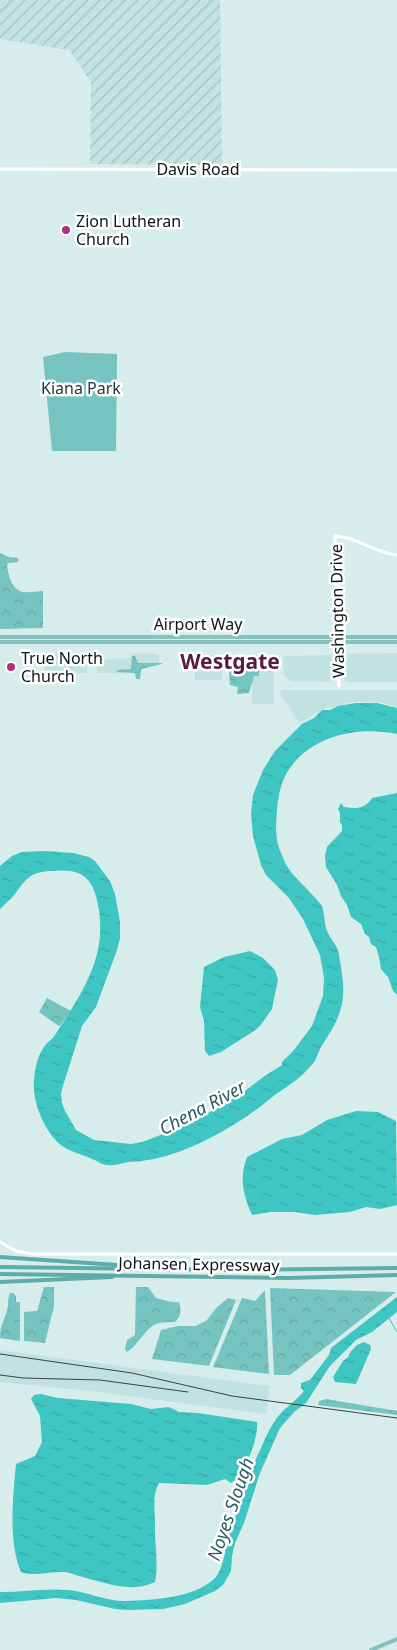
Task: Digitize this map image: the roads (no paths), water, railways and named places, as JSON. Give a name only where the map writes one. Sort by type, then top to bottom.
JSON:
[{"type":"highway","points":[[0,1257],[151,1268]]},
{"type":"highway","name":"Johansen Expressway","points":[[0,1267],[231,1270],[397,1268]]},
{"type":"highway","name":"Johansen Expressway","points":[[0,1274],[301,1278],[397,1275]]},
{"type":"highway","points":[[0,1282],[108,1278],[116,1276]]},
{"type":"main road","name":"Airport Way","points":[[0,637],[397,637]]},
{"type":"main road","name":"Airport Way","points":[[0,642],[397,642]]},
{"type":"main road","points":[[371,1650],[397,1640]]},
{"type":"street","name":"Davis Road","points":[[0,169],[397,170]]},
{"type":"street","name":"Washington Drive","points":[[338,686],[335,536],[345,536],[380,552],[397,555]]},
{"type":"street","points":[[0,1242],[16,1251],[34,1254],[397,1254]]},
{"type":"water","points":[[356,703],[377,703],[397,708],[397,734],[367,731],[353,733],[324,741],[311,748],[290,768],[284,778],[277,805],[276,834],[281,854],[291,872],[322,906],[326,928],[338,950],[340,962],[343,986],[342,1005],[332,1030],[314,1062],[295,1081],[248,1115],[222,1132],[179,1152],[151,1160],[106,1165],[61,1145],[48,1130],[38,1110],[34,1095],[35,1072],[38,1059],[45,1045],[54,1037],[66,1018],[92,970],[100,935],[100,916],[96,896],[89,881],[79,873],[73,871],[49,871],[32,875],[0,909],[0,866],[12,856],[22,852],[73,853],[89,857],[95,861],[110,881],[115,894],[120,922],[120,938],[117,950],[96,1007],[82,1026],[61,1094],[65,1111],[76,1130],[94,1140],[131,1144],[142,1142],[190,1124],[241,1094],[282,1065],[282,1062],[294,1050],[312,1026],[323,996],[324,978],[320,955],[303,919],[289,898],[266,875],[261,865],[253,836],[251,814],[253,795],[263,770],[275,751],[302,724],[314,718],[322,710],[330,710],[338,706]]},
{"type":"water","points":[[397,793],[397,995],[393,991],[388,977],[381,969],[376,947],[371,944],[361,924],[351,917],[337,885],[326,867],[325,856],[327,847],[342,831],[338,809],[341,803],[344,807],[360,807],[372,798]]},
{"type":"water","points":[[250,951],[263,958],[275,970],[278,980],[272,1009],[254,1031],[221,1052],[209,1056],[205,1051],[204,1021],[200,1007],[204,967],[224,957]]},
{"type":"water","points":[[356,1111],[378,1112],[396,1121],[397,1205],[380,1209],[366,1207],[350,1212],[315,1215],[295,1212],[270,1212],[252,1215],[243,1186],[243,1172],[247,1157],[282,1139],[302,1135],[327,1120]]},
{"type":"water","points":[[397,1297],[397,1312],[372,1332],[356,1340],[330,1366],[306,1403],[294,1412],[280,1428],[260,1473],[244,1523],[235,1543],[231,1571],[223,1585],[215,1591],[185,1604],[163,1609],[115,1609],[76,1600],[56,1598],[0,1603],[0,1592],[51,1589],[76,1591],[120,1601],[161,1599],[196,1590],[214,1579],[220,1570],[228,1538],[248,1479],[273,1424],[282,1412],[304,1391],[301,1388],[301,1383],[310,1380],[329,1355],[331,1348]]},
{"type":"water","points":[[364,1342],[370,1345],[371,1349],[356,1384],[335,1382],[333,1377],[343,1361],[357,1345]]},
{"type":"water","points":[[41,1394],[58,1398],[131,1404],[151,1409],[169,1407],[179,1412],[257,1422],[256,1437],[250,1455],[241,1472],[231,1483],[225,1479],[207,1485],[159,1483],[155,1492],[154,1502],[155,1582],[137,1587],[127,1587],[107,1584],[66,1572],[31,1574],[21,1572],[14,1547],[12,1519],[16,1464],[35,1456],[42,1442],[40,1416],[31,1399],[34,1395]]},
{"type":"waterway","points":[[389,1318],[397,1332]]},
{"type":"railway","points":[[0,1354],[132,1373],[232,1396],[397,1418]]},
{"type":"railway","points":[[0,1375],[23,1378],[100,1380],[188,1392]]},
{"type":"place","name":"Zion Lutheran Church","points":[[66,230]]},
{"type":"place","name":"True North Church","points":[[11,667]]},
{"type":"district","name":"Westgate","points":[[230,661]]},
{"type":"park label","name":"Kiana Park","points":[[81,388]]},
{"type":"water label","name":"Chena River","points":[[202,1107]]},
{"type":"water label","name":"Noyes Slough","points":[[230,1509]]}]
